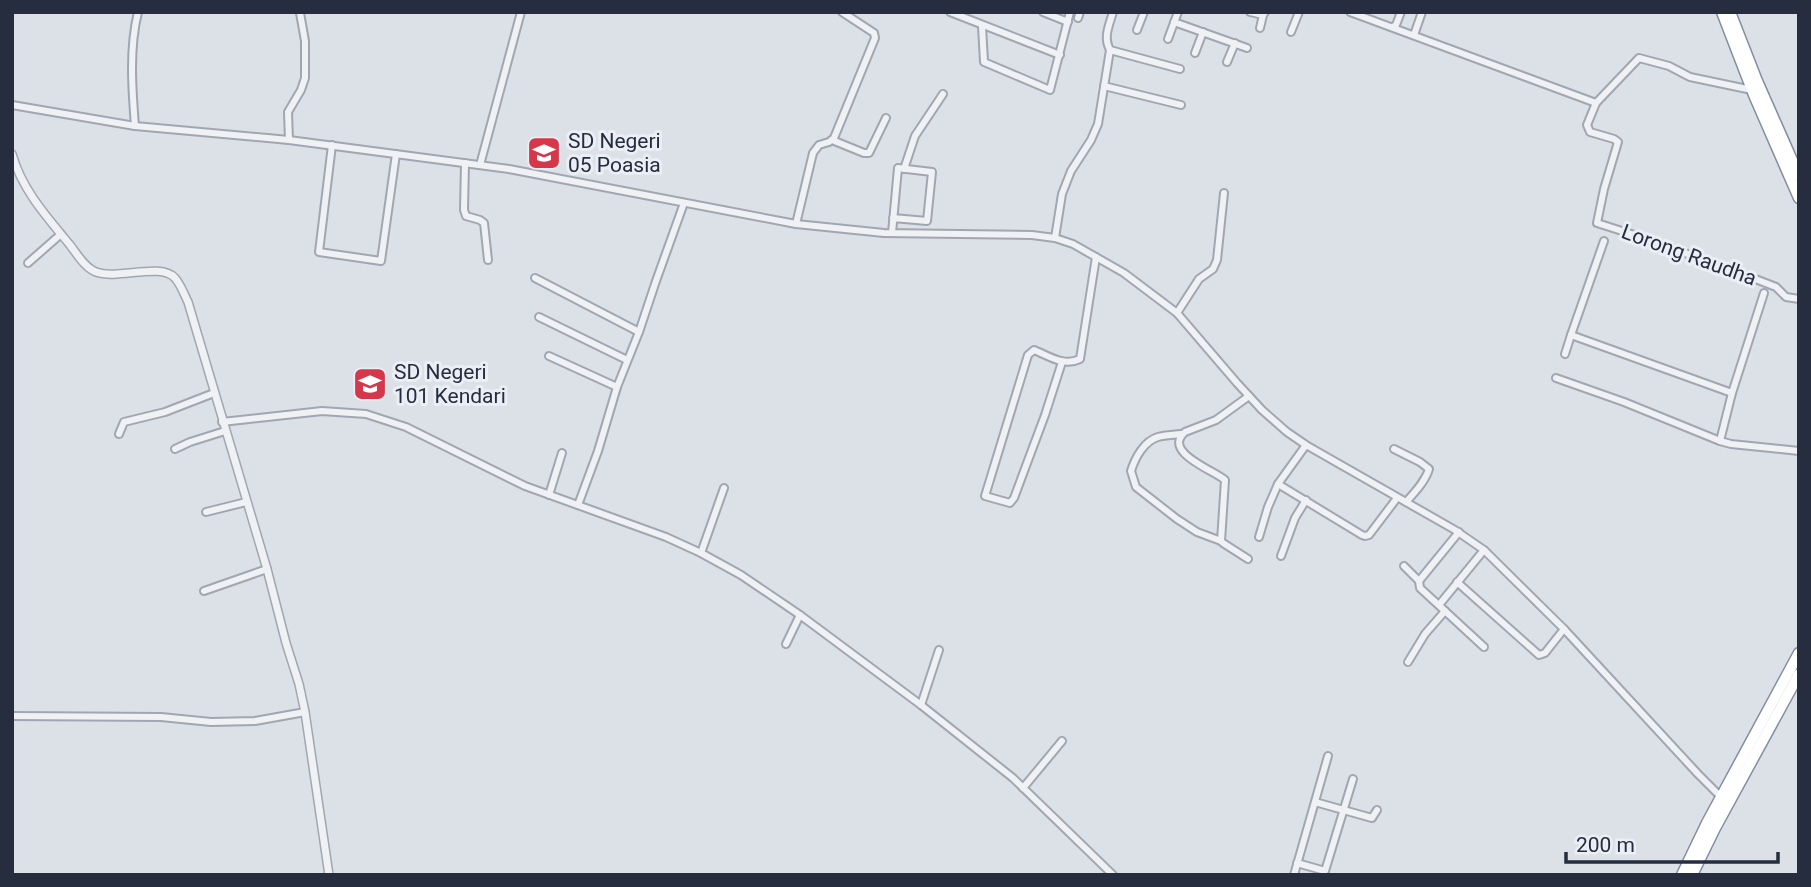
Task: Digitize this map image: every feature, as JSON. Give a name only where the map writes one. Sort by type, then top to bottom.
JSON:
[{"type":"highway","points":[[1722,12],[1752,90],[1799,198]]},
{"type":"highway","points":[[1730,12],[1756,81],[1799,176]]},
{"type":"highway","points":[[1692,875],[1721,796],[1799,653]]},
{"type":"highway","points":[[1682,875],[1711,825],[1745,776],[1799,674]]},
{"type":"street","points":[[135,126],[132,79],[133,43],[138,12]]},
{"type":"street","points":[[480,165],[522,12]]},
{"type":"street","points":[[796,224],[813,153],[819,145],[834,138],[875,38],[874,33],[842,12]]},
{"type":"street","points":[[950,12],[1060,55]]},
{"type":"street","points":[[1043,12],[1068,22]]},
{"type":"street","points":[[982,26],[984,62],[1050,90],[1070,12]]},
{"type":"street","points":[[1055,238],[1062,194],[1071,171],[1098,124],[1110,50],[1106,36],[1113,12]]},
{"type":"street","points":[[1137,30],[1144,12]]},
{"type":"street","points":[[1168,40],[1178,12]]},
{"type":"street","points":[[1250,12],[1264,14],[1260,27]]},
{"type":"street","points":[[1292,32],[1299,12]]},
{"type":"street","points":[[1350,12],[1367,15],[1596,103],[1639,58],[1669,66],[1684,75],[1707,82],[1752,90]]},
{"type":"street","points":[[1393,27],[1401,12]]},
{"type":"street","points":[[1414,35],[1422,12]]},
{"type":"street","points":[[289,139],[288,112],[305,78],[300,13]]},
{"type":"street","points":[[1174,22],[1247,48]]},
{"type":"street","points":[[1195,53],[1203,32]]},
{"type":"street","points":[[1227,62],[1235,43]]},
{"type":"street","points":[[1110,50],[1180,68]]},
{"type":"street","points":[[1104,86],[1181,105]]},
{"type":"street","points":[[904,169],[915,136],[943,94]]},
{"type":"street","name":"Lorong Raudha","points":[[1596,103],[1587,125],[1588,130],[1618,142],[1597,223],[1776,287],[1786,298],[1799,299]]},
{"type":"street","points":[[12,105],[135,126],[289,139],[509,169],[796,224],[892,233],[1032,235],[1073,244],[1124,273],[1177,313],[1249,396],[1287,432],[1459,532],[1484,550],[1721,796]]},
{"type":"street","points":[[832,140],[869,153],[886,118]]},
{"type":"street","points":[[332,145],[318,252],[381,261],[396,153]]},
{"type":"street","points":[[12,155],[22,180],[47,219],[86,265],[97,272],[122,274],[150,271],[170,274],[177,280],[188,302],[267,569],[305,712],[329,875]]},
{"type":"street","points":[[465,163],[464,210],[466,216],[484,223],[488,260]]},
{"type":"street","points":[[892,233],[893,218],[898,168],[933,172],[927,221],[893,218]]},
{"type":"street","points":[[1177,313],[1199,279],[1213,269],[1217,260],[1224,192]]},
{"type":"street","points":[[578,505],[617,387],[684,203]]},
{"type":"street","points":[[28,263],[61,234]]},
{"type":"street","points":[[1564,354],[1604,241]]},
{"type":"street","points":[[1062,362],[1014,498],[1010,503],[985,496],[1028,355],[1034,350],[1062,362],[1080,359],[1096,257]]},
{"type":"street","points":[[535,278],[639,332]]},
{"type":"street","points":[[1720,441],[1732,393],[1764,293]]},
{"type":"street","points":[[539,317],[627,360]]},
{"type":"street","points":[[1571,335],[1732,393]]},
{"type":"street","points":[[549,356],[617,387]]},
{"type":"street","points":[[1556,378],[1720,441],[1799,451]]},
{"type":"street","points":[[119,434],[122,424],[127,421],[165,412],[214,393]]},
{"type":"street","points":[[1248,559],[1221,541],[1197,532],[1177,519],[1136,487],[1130,471],[1141,449],[1158,437],[1181,434],[1216,420],[1249,396]]},
{"type":"street","points":[[222,422],[321,411],[366,414],[406,427],[549,495],[666,537],[701,553],[741,575],[800,615],[920,705],[1013,778],[1112,875]]},
{"type":"street","points":[[175,449],[225,431]]},
{"type":"street","points":[[1181,434],[1181,450],[1193,461],[1225,480],[1221,541]]},
{"type":"street","points":[[1259,537],[1278,484],[1306,445]]},
{"type":"street","points":[[1394,449],[1429,469],[1417,490],[1406,502]]},
{"type":"street","points":[[549,495],[562,453]]},
{"type":"street","points":[[1278,484],[1365,537],[1397,498]]},
{"type":"street","points":[[701,553],[724,488]]},
{"type":"street","points":[[1281,555],[1295,518],[1306,500]]},
{"type":"street","points":[[206,512],[246,502]]},
{"type":"street","points":[[1419,581],[1459,532]]},
{"type":"street","points":[[1439,605],[1484,550]]},
{"type":"street","points":[[1404,566],[1419,581],[1420,588],[1484,647]]},
{"type":"street","points":[[204,591],[267,569]]},
{"type":"street","points":[[1457,582],[1541,656],[1563,629]]},
{"type":"street","points":[[1408,662],[1424,634],[1445,611]]},
{"type":"street","points":[[786,644],[800,615]]},
{"type":"street","points":[[920,705],[939,650]]},
{"type":"street","points":[[12,716],[162,718],[211,722],[255,721],[305,712]]},
{"type":"street","points":[[1023,789],[1062,741]]},
{"type":"street","points":[[1294,875],[1328,756]]},
{"type":"street","points":[[1297,863],[1325,871],[1353,779]]},
{"type":"street","points":[[1315,802],[1372,818],[1377,810]]},
{"type":"place","name":"SD Negeri 05 Poasia","points":[[544,153]]},
{"type":"place","name":"SD Negeri 101 Kendari","points":[[370,384]]}]
